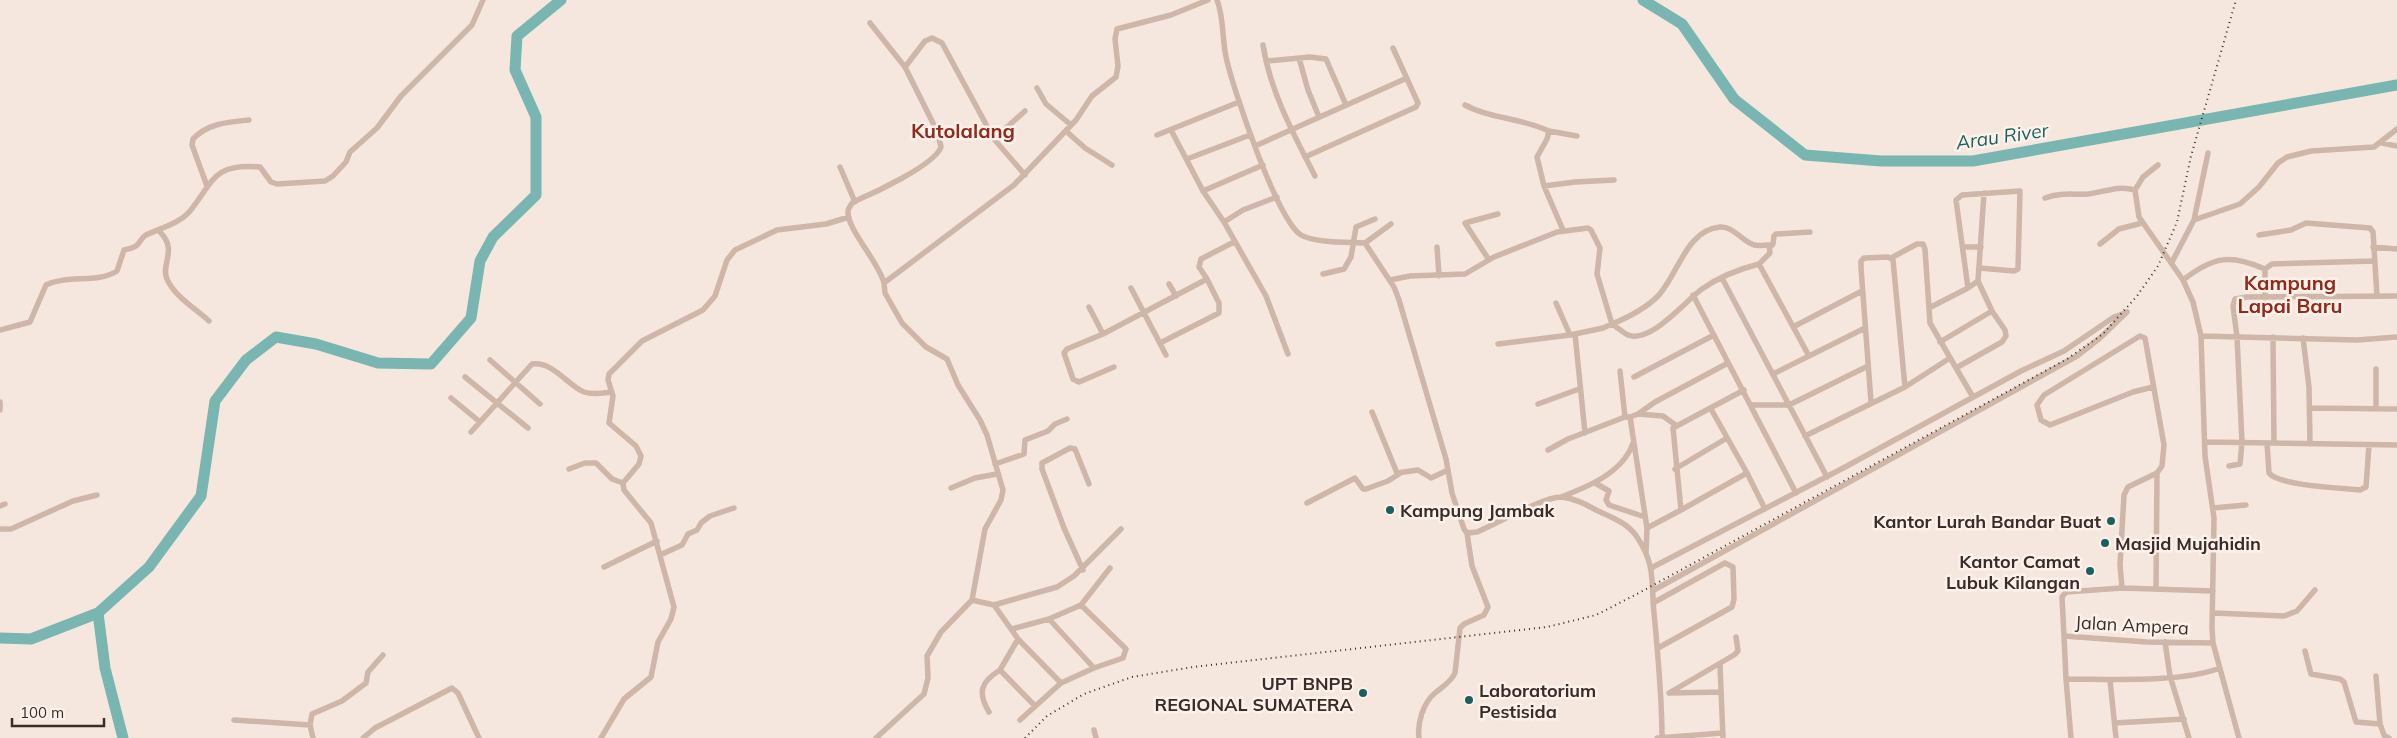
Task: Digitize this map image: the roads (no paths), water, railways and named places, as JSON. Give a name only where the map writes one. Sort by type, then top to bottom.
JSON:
[{"type":"street","points":[[0,330],[30,322],[46,285],[78,278],[94,278],[114,273],[120,269],[124,250],[137,245],[145,236],[159,231],[190,211],[207,186],[220,173],[236,168],[254,166],[263,169],[274,184],[325,181],[333,176],[346,162],[350,152],[377,128],[401,96],[472,25],[483,0]]},
{"type":"street","points":[[884,283],[966,223],[1025,175],[1071,126],[1082,113],[1092,96],[1116,77],[1118,72],[1116,30],[1170,15],[1208,0]]},
{"type":"street","points":[[1217,0],[1226,56],[1250,135],[1277,197],[1293,227],[1304,237],[1365,243],[1391,224]]},
{"type":"street","points":[[870,23],[905,67],[937,131],[941,147],[934,158],[888,186],[855,202],[849,207],[849,217],[860,241],[878,267],[884,283],[885,293],[902,323],[926,347],[947,359],[958,385],[984,427],[1003,490],[1001,500],[985,529],[972,600],[941,632],[930,650],[926,662],[928,686],[924,694],[876,738]]},
{"type":"street","points":[[905,67],[925,41],[932,38],[942,43],[994,140],[1025,175]]},
{"type":"street","points":[[1263,45],[1266,61],[1284,112],[1315,176]]},
{"type":"street","points":[[1305,157],[1416,108],[1418,103],[1393,48]]},
{"type":"street","points":[[1266,61],[1319,57],[1326,59],[1346,105]]},
{"type":"street","points":[[1299,58],[1308,90],[1319,117]]},
{"type":"street","points":[[1255,146],[1407,78]]},
{"type":"street","points":[[1037,88],[1046,104],[1071,126]]},
{"type":"street","points":[[1157,135],[1239,102]]},
{"type":"street","points":[[1465,105],[1486,115],[1496,115],[1549,131],[1577,136]]},
{"type":"street","points":[[994,140],[1025,111]]},
{"type":"street","points":[[207,186],[192,145],[193,139],[221,123],[249,120]]},
{"type":"street","points":[[2194,220],[2234,208],[2240,204],[2287,157],[2311,151],[2370,148],[2382,143],[2397,129]]},
{"type":"street","points":[[1171,130],[1203,191],[1224,222],[1266,296],[1281,331],[1288,354]]},
{"type":"street","points":[[1066,131],[1085,148],[1112,165]]},
{"type":"street","points":[[1549,131],[1547,139],[1537,157],[1544,186],[1563,230]]},
{"type":"street","points":[[1187,159],[1250,135]]},
{"type":"street","points":[[2382,143],[2397,146]]},
{"type":"street","points":[[2172,262],[2194,220],[2208,153]]},
{"type":"street","points":[[1203,191],[1263,164]]},
{"type":"street","points":[[2100,244],[2119,229],[2142,223],[2135,190],[2143,177],[2158,165]]},
{"type":"street","points":[[840,167],[855,202]]},
{"type":"street","points":[[1544,186],[1614,180]]},
{"type":"street","points":[[2046,198],[2063,193],[2090,194],[2118,187],[2135,190]]},
{"type":"street","points":[[1968,288],[1956,200],[1962,195],[2018,190],[2022,193],[2018,269],[2014,271],[1979,268]]},
{"type":"street","points":[[1956,368],[2005,339],[2005,330],[1992,311],[1978,281],[1984,193]]},
{"type":"street","points":[[1224,222],[1243,210],[1277,197]]},
{"type":"street","points":[[1489,260],[1465,223],[1498,214]]},
{"type":"street","points":[[623,483],[638,464],[641,456],[636,446],[609,423],[612,392],[608,380],[609,374],[636,346],[659,331],[696,315],[710,304],[718,289],[727,260],[735,250],[777,230],[826,224],[849,217]]},
{"type":"street","points":[[1323,274],[1344,269],[1349,262],[1356,227],[1375,219]]},
{"type":"street","name":"Jalan Ampera","points":[[2142,223],[2172,262],[2183,280],[2192,302],[2201,336],[2205,442],[2214,518],[2213,643],[2239,738]]},
{"type":"street","points":[[2259,235],[2290,230],[2306,223],[2363,227],[2372,230],[2377,296]]},
{"type":"street","points":[[1498,344],[1572,335],[1603,328],[1639,312],[1671,280],[1691,244],[1711,230],[1719,227],[1729,228],[1750,243],[1770,247]]},
{"type":"street","points":[[1390,280],[1410,276],[1465,274],[1489,260],[1563,230],[1588,228],[1592,230],[1600,248],[1597,264],[1598,282],[1612,324],[1629,335],[1640,334],[1653,329],[1674,316],[1693,295],[1722,278],[1759,264],[1770,253],[1770,247],[1776,234],[1810,232]]},
{"type":"street","points":[[159,231],[165,238],[169,250],[166,272],[167,280],[180,296],[209,321]]},
{"type":"street","points":[[1162,342],[1219,313],[1219,303],[1199,267],[1201,258],[1234,242]]},
{"type":"street","points":[[1365,243],[1390,280],[1405,318],[1448,470],[1452,493],[1462,525],[1467,533],[1472,566],[1488,607],[1484,616],[1464,624],[1460,628],[1455,673],[1452,679],[1434,694],[1427,704],[1418,725],[1419,738]]},
{"type":"street","points":[[1872,402],[1861,260],[1864,258],[1891,258],[1917,244],[1923,244],[1925,249],[1930,323],[1973,397]]},
{"type":"street","points":[[1437,247],[1439,276]]},
{"type":"street","points":[[1963,247],[1981,247]]},
{"type":"street","points":[[2373,247],[2397,248]]},
{"type":"street","points":[[1891,258],[1894,267],[1905,387]]},
{"type":"street","points":[[2183,280],[2200,269],[2225,258],[2243,260],[2265,269]]},
{"type":"street","points":[[2265,269],[2272,264],[2374,261]]},
{"type":"street","points":[[1759,264],[1808,356]]},
{"type":"street","points":[[2265,269],[2265,298]]},
{"type":"street","points":[[1722,278],[1827,477]]},
{"type":"street","points":[[1114,367],[1079,382],[1073,379],[1064,356],[1067,349],[1103,334],[1207,280]]},
{"type":"street","points":[[1929,308],[1978,281]]},
{"type":"street","points":[[1169,284],[1176,296]]},
{"type":"street","points":[[1131,288],[1162,342],[1166,355]]},
{"type":"street","points":[[1793,327],[1862,291]]},
{"type":"street","points":[[1693,295],[1796,493]]},
{"type":"street","points":[[2229,466],[2240,464],[2242,442],[2237,337],[2233,306],[2235,300],[2247,297],[2397,296]]},
{"type":"street","points":[[1556,303],[1572,335],[1585,433]]},
{"type":"street","points":[[1089,307],[1103,334]]},
{"type":"street","points":[[1940,342],[1992,311]]},
{"type":"street","points":[[1652,568],[1827,477],[2021,371],[2064,351],[2114,317],[2127,312],[2100,338],[2077,356],[1654,590]]},
{"type":"street","points":[[1773,374],[1865,328]]},
{"type":"street","points":[[1634,377],[1714,335]]},
{"type":"street","points":[[2122,588],[2122,515],[2124,495],[2128,487],[2157,473],[2162,466],[2164,445],[2146,340],[2140,336],[2044,395],[2037,406],[2042,420],[2050,425],[2133,392],[2154,387]]},
{"type":"street","points":[[2201,336],[2357,340],[2397,337]]},
{"type":"street","points":[[2273,337],[2274,443]]},
{"type":"street","points":[[2303,338],[2310,408],[2310,444]]},
{"type":"street","points":[[1805,436],[1905,387],[1950,358]]},
{"type":"street","points":[[490,360],[540,404]]},
{"type":"street","points":[[1638,414],[1655,402],[1728,363]]},
{"type":"street","points":[[471,432],[530,365],[539,364],[556,371],[582,391],[595,394],[612,392]]},
{"type":"street","points":[[1751,405],[1789,405],[1868,366]]},
{"type":"street","points":[[2376,369],[2376,408]]},
{"type":"street","points":[[1620,371],[1627,417],[1634,441],[1645,517],[1646,554]]},
{"type":"street","points":[[465,377],[528,428]]},
{"type":"street","points":[[1538,404],[1579,388]]},
{"type":"street","points":[[1680,510],[1672,430],[1676,426],[1744,390]]},
{"type":"street","points":[[451,398],[480,422]]},
{"type":"street","points":[[0,402],[0,410]]},
{"type":"street","points":[[1711,408],[1765,509]]},
{"type":"street","points":[[2310,408],[2397,408]]},
{"type":"street","points":[[1372,412],[1396,472],[1399,474]]},
{"type":"street","points":[[1548,450],[1585,433],[1638,414],[1663,416],[1676,426]]},
{"type":"street","points":[[995,464],[1022,456],[1026,452],[1025,440],[1048,431],[1055,424],[1067,419]]},
{"type":"street","points":[[1675,469],[1727,438]]},
{"type":"street","points":[[1467,533],[1477,532],[1534,505],[1595,483],[1629,453],[1634,441]]},
{"type":"street","points":[[2205,442],[2397,446]]},
{"type":"street","points":[[2267,443],[2269,473],[2274,478],[2360,490],[2366,487],[2369,445]]},
{"type":"street","points":[[1083,570],[1064,528],[1042,469],[1042,463],[1070,448],[1075,448],[1089,484]]},
{"type":"street","points":[[570,469],[585,463],[596,463],[612,478],[623,483]]},
{"type":"street","points":[[1307,503],[1355,478],[1363,489],[1366,489],[1388,481],[1399,474],[1418,470],[1431,478],[1448,470]]},
{"type":"street","points":[[2156,589],[2157,473]]},
{"type":"street","points":[[951,488],[975,478],[997,474]]},
{"type":"street","points":[[1646,528],[1747,474]]},
{"type":"street","points":[[601,738],[624,700],[651,678],[658,642],[671,619],[673,600],[649,518],[625,492],[623,483]]},
{"type":"street","points":[[1595,483],[1610,491],[1606,500],[1609,505],[1645,517]]},
{"type":"street","points":[[0,530],[12,529],[73,501],[97,495]]},
{"type":"street","points":[[1560,497],[1582,502],[1619,521],[1634,533],[1652,568],[1653,603],[1662,693],[1660,738],[1723,736],[1720,665]]},
{"type":"street","points":[[2213,508],[2246,505]]},
{"type":"street","points":[[660,555],[684,544],[688,534],[696,530],[710,516],[734,508]]},
{"type":"street","points":[[972,600],[994,605],[1057,586],[1083,570],[1121,529]]},
{"type":"street","points":[[604,568],[656,541]]},
{"type":"street","points":[[1653,603],[1725,563],[1733,567],[1734,599],[1732,607],[1658,648]]},
{"type":"street","points":[[1012,629],[1049,619],[1081,605],[1110,568]]},
{"type":"street","name":"Jalan Ampera","points":[[2213,643],[2064,636],[2062,597],[2064,593],[2122,588],[2214,592]]},
{"type":"street","points":[[2213,613],[2284,616],[2297,611],[2315,590]]},
{"type":"street","points":[[994,605],[1018,639],[1061,683]]},
{"type":"street","points":[[1020,720],[1061,683],[1094,668],[1124,658],[1126,649],[1081,605]]},
{"type":"street","points":[[1049,619],[1094,668]]},
{"type":"street","points":[[2064,636],[2071,738]]},
{"type":"street","points":[[1670,693],[1720,665],[1737,653],[1736,637]]},
{"type":"street","points":[[988,712],[983,702],[982,689],[990,676],[1000,670],[1018,639]]},
{"type":"street","points":[[2165,642],[2170,676],[2189,738]]},
{"type":"street","points":[[2305,651],[2311,674],[2340,679],[2344,682],[2356,722],[2380,724]]},
{"type":"street","points":[[313,738],[310,725],[312,714],[342,701],[366,683],[368,672],[383,655]]},
{"type":"street","points":[[2066,678],[2110,680],[2195,675],[2220,668]]},
{"type":"street","points":[[1000,670],[1035,706]]},
{"type":"street","points":[[2376,676],[2380,724],[2384,735],[2389,738]]},
{"type":"street","points":[[2110,680],[2116,738]]},
{"type":"street","points":[[363,738],[375,728],[452,688],[458,693],[479,738]]},
{"type":"street","points":[[1662,693],[1721,692]]},
{"type":"street","points":[[2115,723],[2184,719]]},
{"type":"street","points":[[234,720],[310,725]]},
{"type":"street","points":[[1094,730],[1096,738]]},
{"type":"waterway","points":[[0,638],[31,639],[98,613],[149,567],[201,496],[215,401],[246,360],[276,337],[316,344],[378,363],[431,364],[471,318],[480,261],[493,237],[536,195],[536,117],[515,70],[517,36],[561,0]]},
{"type":"waterway","name":"Arau River","points":[[1643,0],[1682,24],[1734,99],[1805,155],[1881,161],[1973,161],[2397,85]]},
{"type":"waterway","points":[[98,613],[105,668],[123,738]]},
{"type":"railway","points":[[1025,738],[1047,716],[1084,694],[1132,677],[1193,667],[1547,627],[1596,615],[2067,359],[2103,334],[2137,296],[2158,266],[2177,222],[2191,156],[2236,0]]},
{"type":"place","name":"Kampung Jambak","points":[[1390,510]]},
{"type":"place","name":"Kantor Lurah Bandar Buat","points":[[2111,521]]},
{"type":"place","name":"Masjid Mujahidin","points":[[2105,543]]},
{"type":"place","name":"Kantor Camat Lubuk Kilangan","points":[[2090,571]]},
{"type":"place","name":"UPT BNPB REGIONAL SUMATERA","points":[[1363,693]]},
{"type":"place","name":"Laboratorium Pestisida","points":[[1469,700]]},
{"type":"district","name":"Kutolalang","points":[[963,130]]},
{"type":"district","name":"Kampung Lapai Baru","points":[[2290,294]]}]
